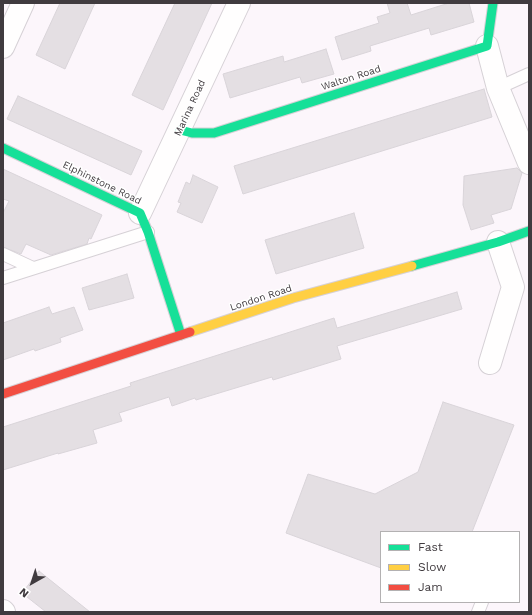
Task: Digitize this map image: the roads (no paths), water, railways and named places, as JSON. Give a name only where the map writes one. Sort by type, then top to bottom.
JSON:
[{"type":"street","points":[[3,46],[23,3]]},
{"type":"street","name":"Marina Road","points":[[144,222],[180,130],[239,3]]},
{"type":"street","points":[[493,3],[487,46],[498,88],[529,163]]},
{"type":"street","name":"Walton Road","points":[[180,130],[192,134],[214,133],[487,46]]},
{"type":"street","name":"Elphinstone Road","points":[[3,148],[144,222]]},
{"type":"street","points":[[144,222],[181,336]]},
{"type":"street","name":"London Road","points":[[3,394],[293,298],[498,242],[529,231]]},
{"type":"street","points":[[490,363],[513,287],[498,242]]},
{"type":"lane","points":[[498,88],[529,74]]},
{"type":"lane","points":[[3,278],[33,268],[144,222]]},
{"type":"lane","points":[[3,254],[33,268]]}]
